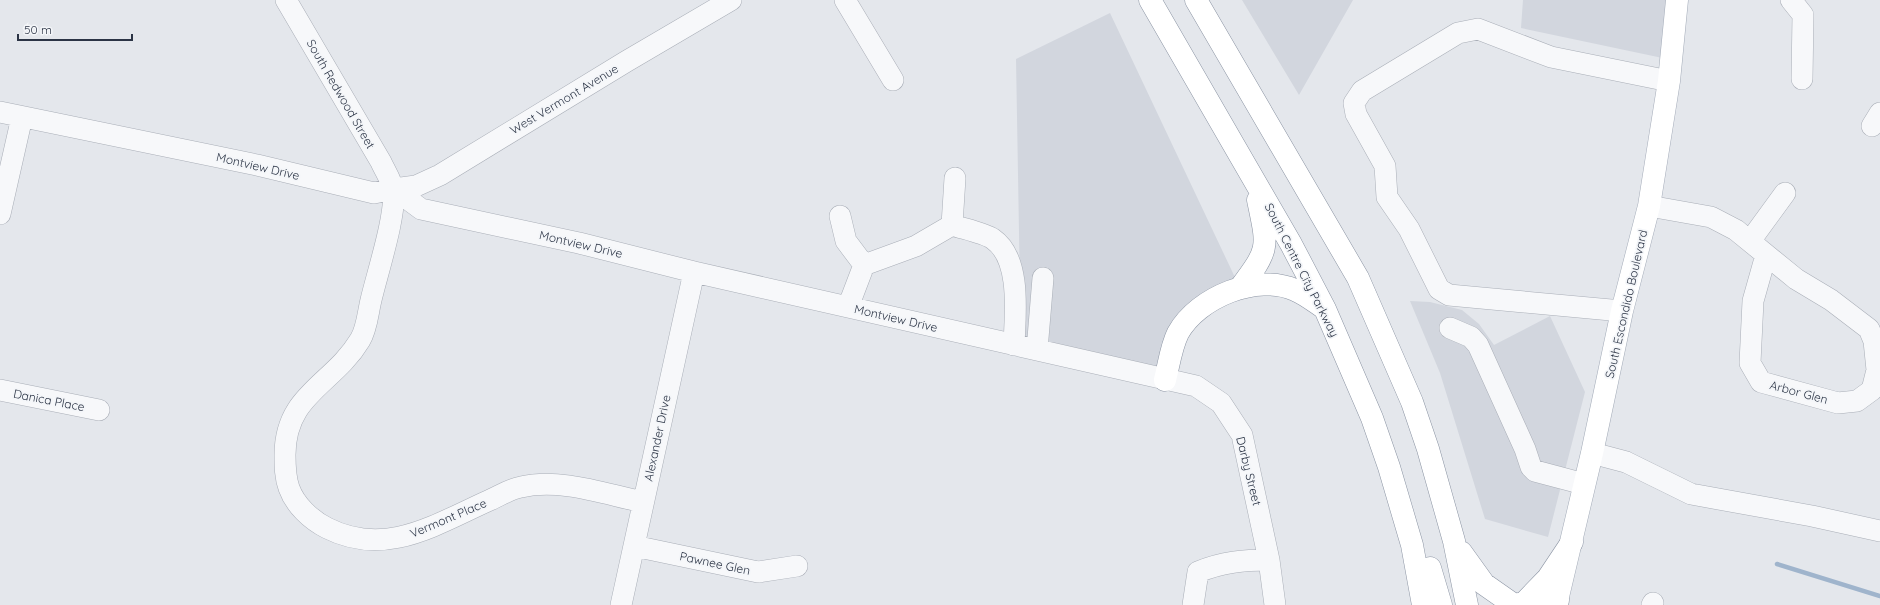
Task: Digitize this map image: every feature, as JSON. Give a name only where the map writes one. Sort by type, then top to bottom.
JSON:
[{"type":"main road","name":"South Centre City Parkway","points":[[1150,0],[1254,179],[1325,309],[1372,418],[1406,522],[1412,545],[1423,605]]},
{"type":"main road","points":[[1196,0],[1358,278],[1412,402],[1428,449],[1454,541],[1467,605]]},
{"type":"main road","name":"South Escondido Boulevard","points":[[1557,602],[1592,453],[1622,311],[1649,206],[1669,81],[1677,0]]},
{"type":"main road","points":[[1240,288],[1264,254],[1266,239],[1254,179]]},
{"type":"main road","points":[[1165,380],[1173,345],[1184,324],[1205,304],[1240,288],[1275,285],[1295,290],[1325,309]]},
{"type":"main road","points":[[1406,522],[1421,532],[1438,599],[1441,605]]},
{"type":"main road","points":[[1454,541],[1471,568],[1484,584],[1517,605],[1557,602]]},
{"type":"main road","points":[[1517,605],[1548,578],[1572,542]]},
{"type":"street","name":"South Redwood Street","points":[[286,0],[381,162],[394,189]]},
{"type":"street","name":"West Vermont Avenue","points":[[394,189],[416,186],[440,175],[731,0]]},
{"type":"street","points":[[845,0],[893,80]]},
{"type":"street","points":[[1791,0],[1803,15],[1802,79]]},
{"type":"street","points":[[1622,311],[1448,295],[1439,289],[1410,229],[1387,197],[1385,166],[1356,114],[1354,103],[1362,91],[1458,33],[1478,29],[1551,56],[1669,81]]},
{"type":"street","name":"Montview Drive","points":[[0,112],[257,165],[374,193],[394,189],[422,209],[579,243],[694,272],[1165,380]]},
{"type":"street","points":[[0,214],[22,117]]},
{"type":"street","points":[[952,225],[955,178]]},
{"type":"street","name":"Vermont Place","points":[[394,189],[392,213],[362,337],[349,356],[308,396],[293,414],[287,431],[285,466],[292,498],[318,524],[340,534],[364,539],[389,540],[413,535],[519,487],[546,484],[568,486],[643,502]]},
{"type":"street","points":[[1750,241],[1785,193]]},
{"type":"street","name":"Arbor Glen","points":[[1649,206],[1711,217],[1736,230],[1766,254],[1796,279],[1831,300],[1869,329],[1874,341],[1877,370],[1872,390],[1857,401],[1838,403],[1761,382],[1750,363],[1753,301],[1766,254]]},
{"type":"street","points":[[840,216],[846,241],[864,265]]},
{"type":"street","points":[[848,307],[864,265],[916,246],[952,225],[993,239],[1004,250],[1012,272],[1015,289],[1014,345]]},
{"type":"street","name":"Alexander Drive","points":[[621,605],[694,272]]},
{"type":"street","points":[[1037,350],[1043,278]]},
{"type":"street","points":[[1450,328],[1471,338],[1478,345],[1525,449],[1530,467],[1535,471],[1584,484]]},
{"type":"street","name":"Darby Street","points":[[1165,380],[1196,386],[1221,403],[1242,435],[1270,560],[1275,605]]},
{"type":"street","name":"Danica Place","points":[[0,390],[99,410]]},
{"type":"street","points":[[1592,453],[1626,462],[1691,494],[1880,531]]},
{"type":"street","name":"Pawnee Glen","points":[[634,546],[758,572],[797,566]]},
{"type":"street","points":[[1193,605],[1198,572],[1216,565],[1243,560],[1270,560]]},
{"type":"shaded area","points":[[1242,0],[1353,0],[1299,95]]},
{"type":"shaded area","points":[[1523,0],[1677,0],[1672,60],[1521,28]]},
{"type":"shaded area","points":[[1110,13],[1240,288],[1205,304],[1165,380],[1021,347],[1016,59]]},
{"type":"shaded area","points":[[1410,301],[1430,302],[1462,310],[1479,324],[1494,345],[1550,316],[1585,392],[1548,537],[1485,519],[1440,373]]},
{"type":"waterway","points":[[1777,564],[1880,596]]}]
